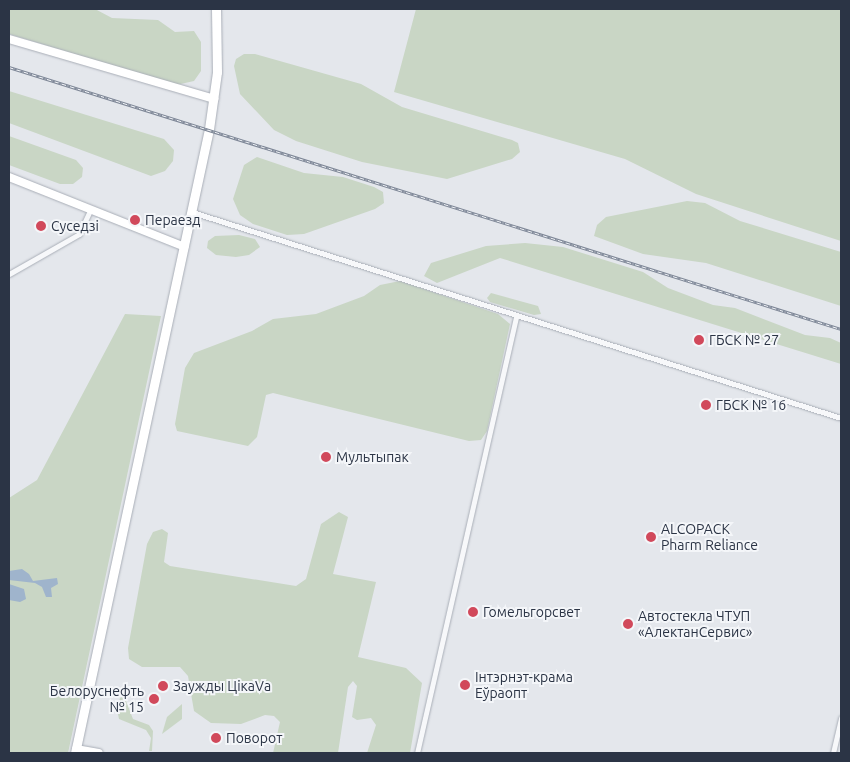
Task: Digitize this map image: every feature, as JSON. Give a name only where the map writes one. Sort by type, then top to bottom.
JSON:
[{"type":"main road","points":[[75,751],[185,247],[214,99],[216,9]]},
{"type":"street","points":[[9,39],[214,99]]},
{"type":"street","points":[[9,177],[185,247]]},
{"type":"street","points":[[9,274],[79,234],[90,210]]},
{"type":"street","points":[[192,212],[516,317],[841,418]]},
{"type":"street","points":[[417,753],[516,317]]},
{"type":"street","points":[[833,753],[841,718]]},
{"type":"street","points":[[75,751],[99,753]]},
{"type":"green space","points":[[9,9],[95,9],[112,18],[158,20],[175,32],[194,31],[201,42],[201,71],[194,81],[176,85],[9,34]]},
{"type":"green space","points":[[416,9],[841,9],[841,241],[696,194],[625,159],[394,92]]},
{"type":"green space","points":[[244,54],[255,54],[361,84],[402,107],[512,140],[518,143],[520,152],[512,159],[447,179],[362,162],[296,141],[274,130],[240,94],[234,66],[236,59]]},
{"type":"green space","points":[[9,91],[164,139],[174,150],[173,161],[165,171],[151,176],[9,123]]},
{"type":"green space","points":[[9,136],[76,160],[83,168],[82,177],[73,184],[60,184],[9,165]]},
{"type":"green space","points":[[257,157],[304,173],[343,177],[374,187],[383,192],[384,203],[375,209],[304,234],[287,235],[253,224],[240,215],[233,199],[244,165]]},
{"type":"green space","points":[[687,201],[705,203],[740,221],[841,252],[841,306],[706,263],[643,254],[594,236],[597,225],[606,217]]},
{"type":"green space","points":[[239,235],[255,239],[260,247],[249,255],[236,257],[216,255],[207,248],[208,241],[215,236]]},
{"type":"green space","points":[[525,243],[563,247],[643,272],[668,288],[713,305],[735,308],[805,335],[830,338],[841,343],[841,364],[500,258],[437,283],[424,276],[431,263],[486,246]]},
{"type":"green space","points":[[400,281],[498,314],[510,324],[487,431],[481,440],[469,441],[273,393],[266,395],[257,437],[248,446],[177,431],[175,424],[185,368],[194,353],[252,331],[273,319],[316,314],[364,296],[380,285]]},
{"type":"green space","points":[[491,293],[538,306],[541,314],[534,315],[490,302],[487,298]]},
{"type":"green space","points":[[125,314],[161,316],[68,753],[9,753],[9,498],[37,480]]},
{"type":"green space","points":[[339,512],[348,517],[333,574],[376,582],[358,657],[406,668],[422,683],[410,753],[367,753],[376,725],[371,718],[357,720],[352,717],[357,686],[353,681],[348,687],[338,753],[273,753],[280,722],[274,716],[265,715],[241,724],[211,723],[194,711],[188,676],[180,667],[142,667],[129,659],[128,648],[147,544],[153,532],[162,529],[168,533],[164,562],[170,566],[296,586],[306,579],[321,524]]},
{"type":"green space","points":[[124,696],[133,719],[149,725],[153,731],[152,751],[149,751],[151,738],[146,730],[119,719],[117,709],[120,698]]},
{"type":"green space","points":[[182,704],[182,719],[162,734],[167,717]]},
{"type":"water","points":[[22,569],[29,574],[33,581],[57,578],[58,584],[51,588],[52,597],[46,597],[42,587],[35,583],[9,580],[9,571]]},
{"type":"water","points":[[9,584],[24,589],[26,599],[20,602],[9,600]]},
{"type":"railway","points":[[9,67],[841,329]]},
{"type":"place","name":"Пераезд","points":[[135,220]]},
{"type":"place","name":"Суседзі","points":[[41,226]]},
{"type":"place","name":"ГБСК № 27","points":[[699,340]]},
{"type":"place","name":"ГБСК № 16","points":[[706,405]]},
{"type":"place","name":"Мультыпак","points":[[326,457]]},
{"type":"place","name":"ALCOPACK Pharm Reliance","points":[[651,537]]},
{"type":"place","name":"Гомельгорсвет","points":[[473,612]]},
{"type":"place","name":"Автостекла ЧТУП «АлектанСервис»","points":[[628,624]]},
{"type":"place","name":"Інтэрнэт-крама Еўраопт","points":[[465,685]]},
{"type":"place","name":"Заужды ЦікаVа","points":[[163,686]]},
{"type":"place","name":"Белоруснефть № 15","points":[[154,699]]},
{"type":"place","name":"Поворот","points":[[216,738]]}]
